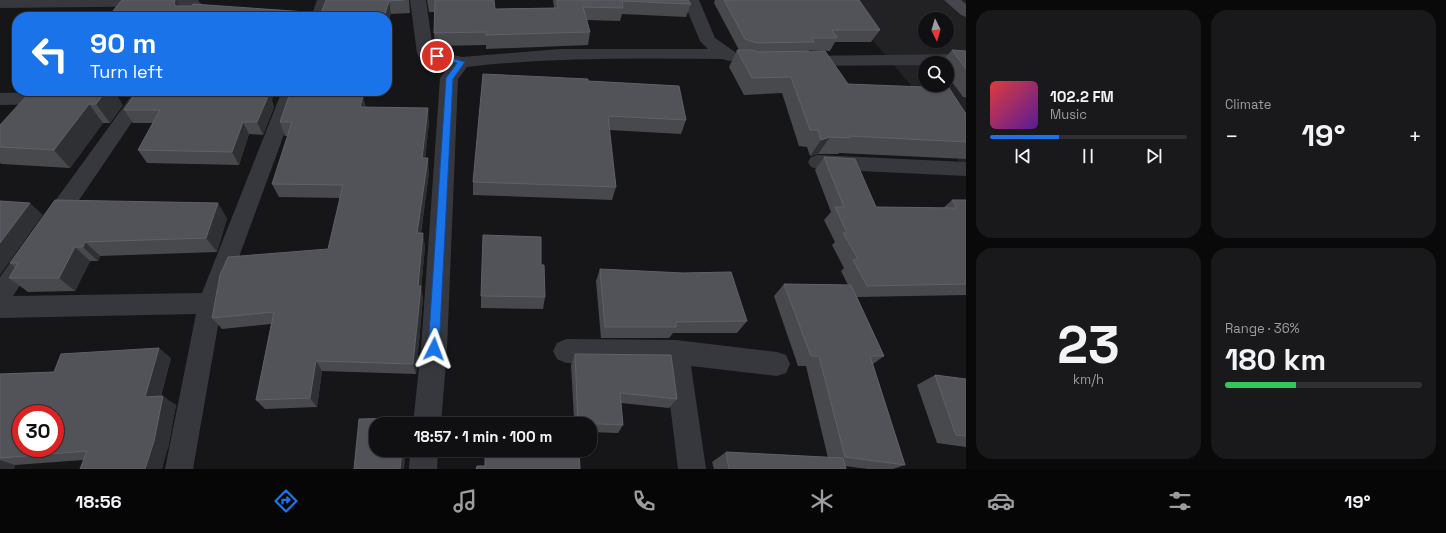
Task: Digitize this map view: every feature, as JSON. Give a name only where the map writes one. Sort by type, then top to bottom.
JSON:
[{"type":"main road","points":[[952,0],[966,12]]},
{"type":"street","points":[[321,12],[325,0]]},
{"type":"street","points":[[418,0],[425,53],[449,78]]},
{"type":"street","points":[[690,0],[708,41],[725,54]]},
{"type":"street","points":[[0,4],[190,1],[194,5],[192,12]]},
{"type":"street","points":[[425,53],[462,62],[496,58],[606,52],[725,54],[744,60]]},
{"type":"street","points":[[790,61],[966,59]]},
{"type":"street","points":[[428,417],[434,349],[449,78],[462,62]]},
{"type":"street","points":[[117,97],[125,96]]},
{"type":"street","points":[[0,296],[141,96]]},
{"type":"street","points":[[179,469],[210,302],[289,96]]},
{"type":"street","points":[[0,99],[70,98]]},
{"type":"street","points":[[818,162],[966,169]]},
{"type":"street","points":[[0,307],[210,302]]},
{"type":"street","points":[[566,351],[676,352],[777,364]]},
{"type":"street","points":[[676,352],[692,469]]},
{"type":"street","points":[[423,469],[424,457]]},
{"type":"shaded area","points":[[839,0],[966,0],[966,173],[914,89]]},
{"type":"building","points":[[122,0],[175,0],[174,4],[176,6],[192,6],[193,4],[307,12],[112,12]]},
{"type":"building","points":[[326,0],[404,0],[389,1],[386,12],[321,12]]},
{"type":"building","points":[[435,0],[494,0],[495,9],[558,8],[557,0],[688,0],[691,4],[622,1],[623,8],[583,7],[590,32],[486,35],[486,32],[434,33]]},
{"type":"building","points":[[724,0],[859,0],[880,30],[832,30],[837,38],[811,38],[814,42],[757,43],[745,39]]},
{"type":"building","points":[[737,50],[751,50],[758,52],[825,51],[848,84],[918,87],[918,92],[952,92],[966,114],[966,142],[849,136],[850,138],[830,137],[821,140],[818,130],[810,130],[791,77],[752,78]]},
{"type":"building","points":[[952,50],[966,51],[966,69]]},
{"type":"building","points":[[483,74],[588,79],[588,81],[679,86],[686,120],[608,116],[616,187],[473,182]]},
{"type":"building","points":[[26,96],[102,96],[96,104],[89,104],[54,150],[0,147],[0,125]]},
{"type":"building","points":[[134,96],[268,96],[257,122],[243,122],[232,152],[138,150],[160,110],[124,110]]},
{"type":"building","points":[[289,96],[363,96],[360,107],[428,108],[422,158],[428,158],[417,233],[423,233],[418,286],[421,286],[413,364],[316,361],[310,398],[256,400],[274,312],[212,318],[220,275],[228,257],[328,249],[343,185],[272,184],[292,122],[280,122]]},
{"type":"building","points":[[824,157],[855,159],[876,207],[957,208],[952,200],[966,200],[966,284],[867,286],[853,260],[858,259],[843,233],[847,233],[835,207],[844,207]]},
{"type":"building","points":[[55,200],[218,203],[206,238],[85,242],[83,247],[75,247],[59,278],[9,278],[18,263],[10,263]]},
{"type":"building","points":[[0,201],[30,203],[0,243]]},
{"type":"building","points":[[483,235],[541,237],[541,265],[544,265],[545,297],[481,296]]},
{"type":"building","points":[[600,269],[683,273],[731,272],[747,321],[676,322],[676,327],[605,327]]},
{"type":"building","points":[[784,284],[851,285],[884,356],[870,356],[905,465],[845,457],[819,356],[811,356]]},
{"type":"building","points":[[159,348],[145,397],[163,396],[154,441],[145,469],[80,469],[87,451],[64,453],[64,405],[12,405],[12,457],[0,458],[0,374],[54,372],[61,354]]},
{"type":"building","points":[[575,354],[671,355],[677,399],[620,393],[623,425],[597,424],[597,417],[578,417]]},
{"type":"building","points":[[935,375],[966,379],[966,436],[956,435]]},
{"type":"building","points":[[359,419],[369,419],[369,457],[401,457],[400,469],[354,469]]},
{"type":"building","points":[[726,452],[843,458],[846,469],[729,469]]},
{"type":"building","points":[[485,457],[579,457],[580,469],[476,469],[477,466],[485,466]]},
{"type":"route","points":[[434,349],[449,78],[462,62],[437,56]]}]
